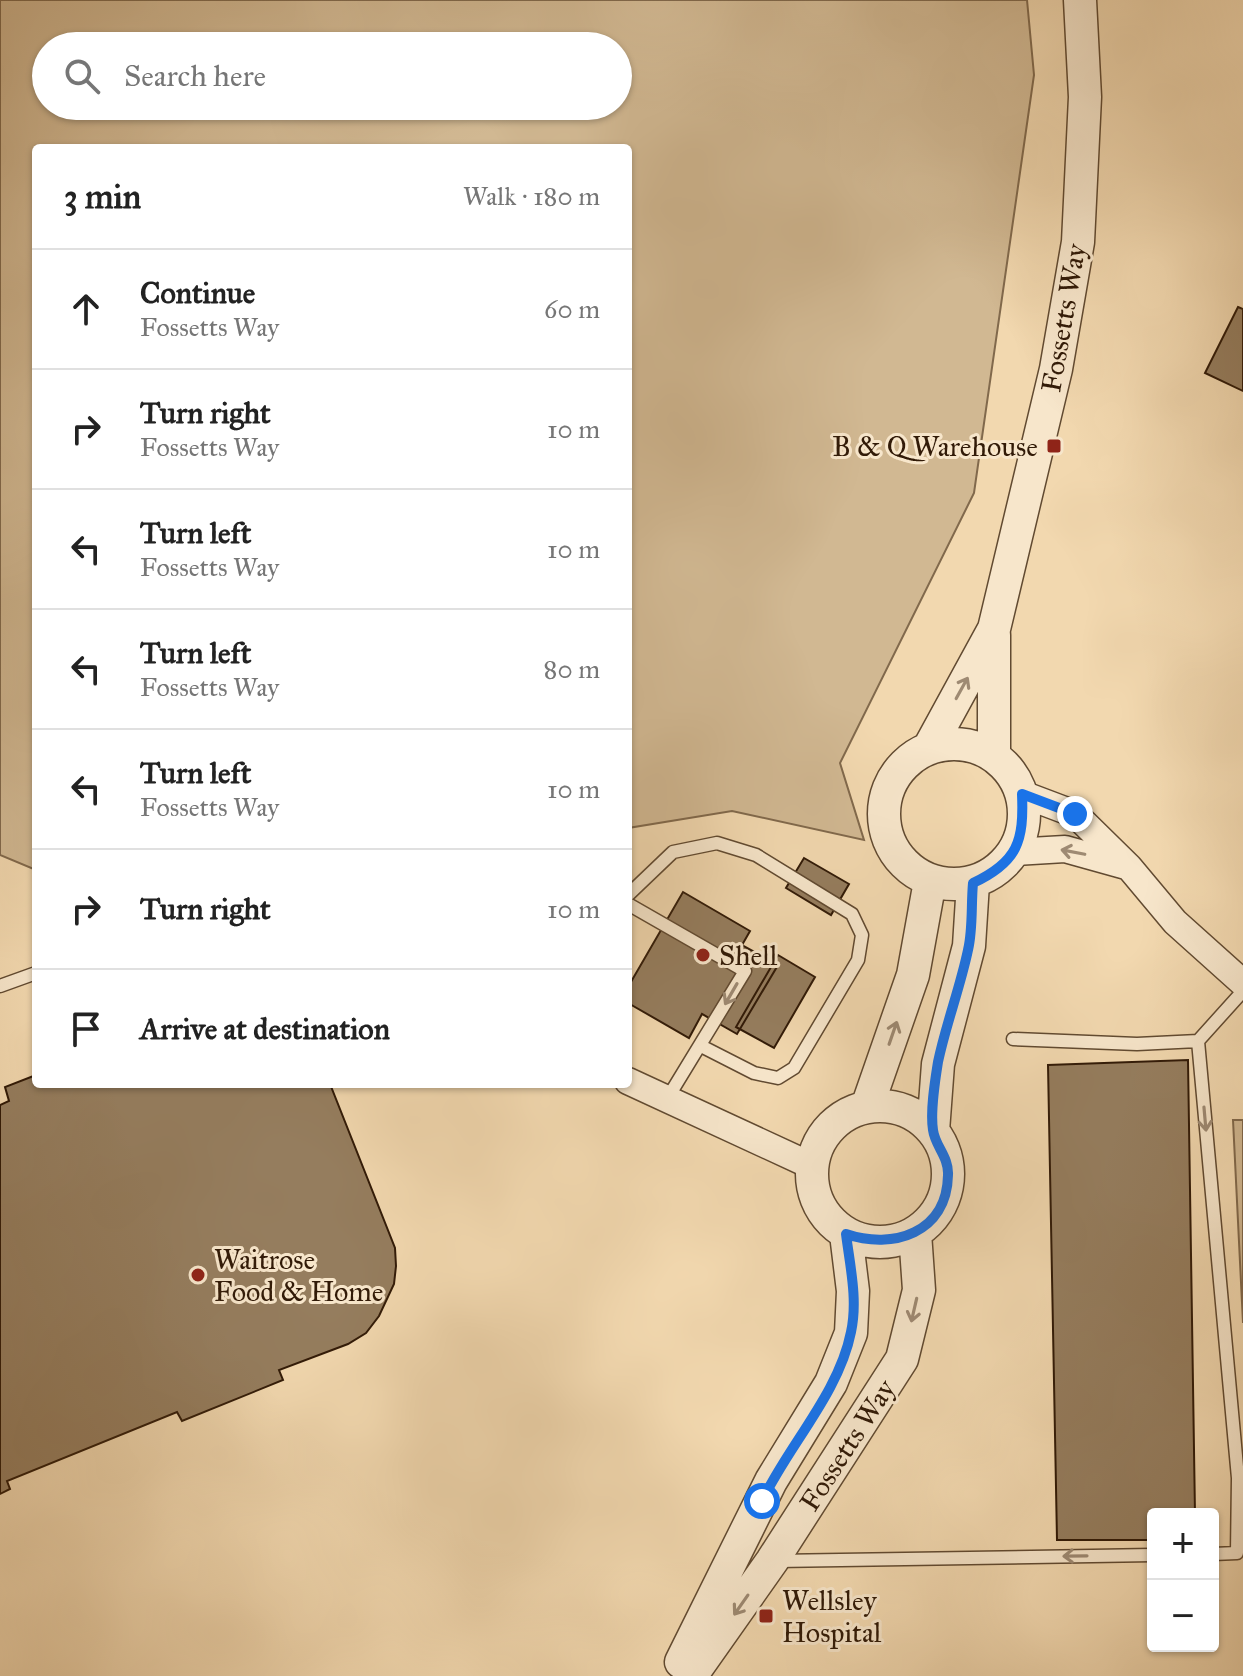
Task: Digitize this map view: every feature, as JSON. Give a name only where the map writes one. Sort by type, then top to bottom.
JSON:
[{"type":"street","name":"Fossetts Way","points":[[994,756],[994,629],[1056,369],[1078,242],[1085,97],[1080,0]]},
{"type":"street","name":"Fossetts Way","points":[[930,881],[908,868],[894,853],[883,816],[892,779],[908,760],[929,748],[994,629]]},
{"type":"street","points":[[867,1107],[913,975],[930,881],[954,885],[973,883],[995,873],[1014,852],[1023,829],[1022,794],[1011,771],[994,756],[972,745],[947,744],[929,748]]},
{"type":"street","points":[[1022,794],[1075,814],[1129,867],[1175,922],[1243,983]]},
{"type":"street","points":[[1014,852],[1065,849],[1129,867]]},
{"type":"street","points":[[933,1131],[938,1064],[969,946],[973,883]]},
{"type":"street","points":[[632,1083],[812,1166]]},
{"type":"street","points":[[867,1107],[892,1107],[915,1116],[933,1131],[945,1152],[948,1175],[944,1198],[932,1218],[915,1233],[892,1242],[869,1242],[846,1234],[826,1216],[814,1192],[812,1166],[818,1145],[830,1127],[847,1114],[867,1107]]},
{"type":"street","name":"Fossetts Way","points":[[691,1676],[772,1561],[902,1359],[919,1290],[915,1233]]},
{"type":"street","name":"Fossetts Way","points":[[675,1676],[771,1481],[831,1383],[851,1333],[853,1291],[846,1234]]},
{"type":"lane","points":[[632,891],[673,852],[717,843],[756,855],[852,914],[862,935],[858,960],[794,1068],[778,1078],[754,1073],[701,1046]]},
{"type":"lane","points":[[632,906],[745,971],[667,1099]]},
{"type":"lane","points":[[0,986],[32,974]]},
{"type":"lane","points":[[1013,1039],[1137,1044],[1198,1041],[1243,991]]},
{"type":"lane","points":[[1198,1041],[1238,1478],[1237,1553],[1219,1554]]},
{"type":"lane","points":[[772,1561],[1147,1555]]},
{"type":"shaded area","points":[[0,0],[1027,0],[1034,75],[974,493],[840,763],[864,840],[732,811],[632,827],[632,144],[32,144],[32,868],[0,855]]},
{"type":"shaded area","points":[[1233,1120],[1243,1120],[1243,1323]]},
{"type":"building","points":[[1238,307],[1243,309],[1243,391],[1205,373]]},
{"type":"building","points":[[804,858],[849,884],[831,915],[786,888]]},
{"type":"building","name":"Shell","points":[[683,892],[750,931],[742,945],[778,965],[737,1034],[702,1014],[689,1038],[632,1005],[632,980]]},
{"type":"building","points":[[778,955],[815,977],[774,1048],[736,1027]]},
{"type":"building","points":[[1188,1060],[1195,1508],[1147,1508],[1147,1540],[1057,1540],[1048,1065]]},
{"type":"building","name":"Waitrose Food & Home","points":[[32,1077],[32,1088],[332,1088],[395,1248],[394,1284],[379,1316],[366,1333],[348,1344],[279,1370],[283,1380],[182,1421],[177,1412],[7,1481],[10,1489],[0,1494],[0,1105],[9,1101],[5,1087]]},
{"type":"place","name":"B & Q Warehouse","points":[[1054,446]]},
{"type":"place","name":"Shell","points":[[703,955]]},
{"type":"place","name":"Waitrose Food & Home","points":[[198,1275]]},
{"type":"place","name":"Wellsley Hospital","points":[[766,1616]]},
{"type":"route","points":[[762,1501],[831,1383],[851,1333],[853,1291],[846,1234],[869,1242],[892,1242],[915,1233],[932,1218],[944,1198],[948,1175],[945,1152],[933,1131],[938,1064],[969,946],[973,883],[995,873],[1014,852],[1023,829],[1022,794],[1075,814]]}]
